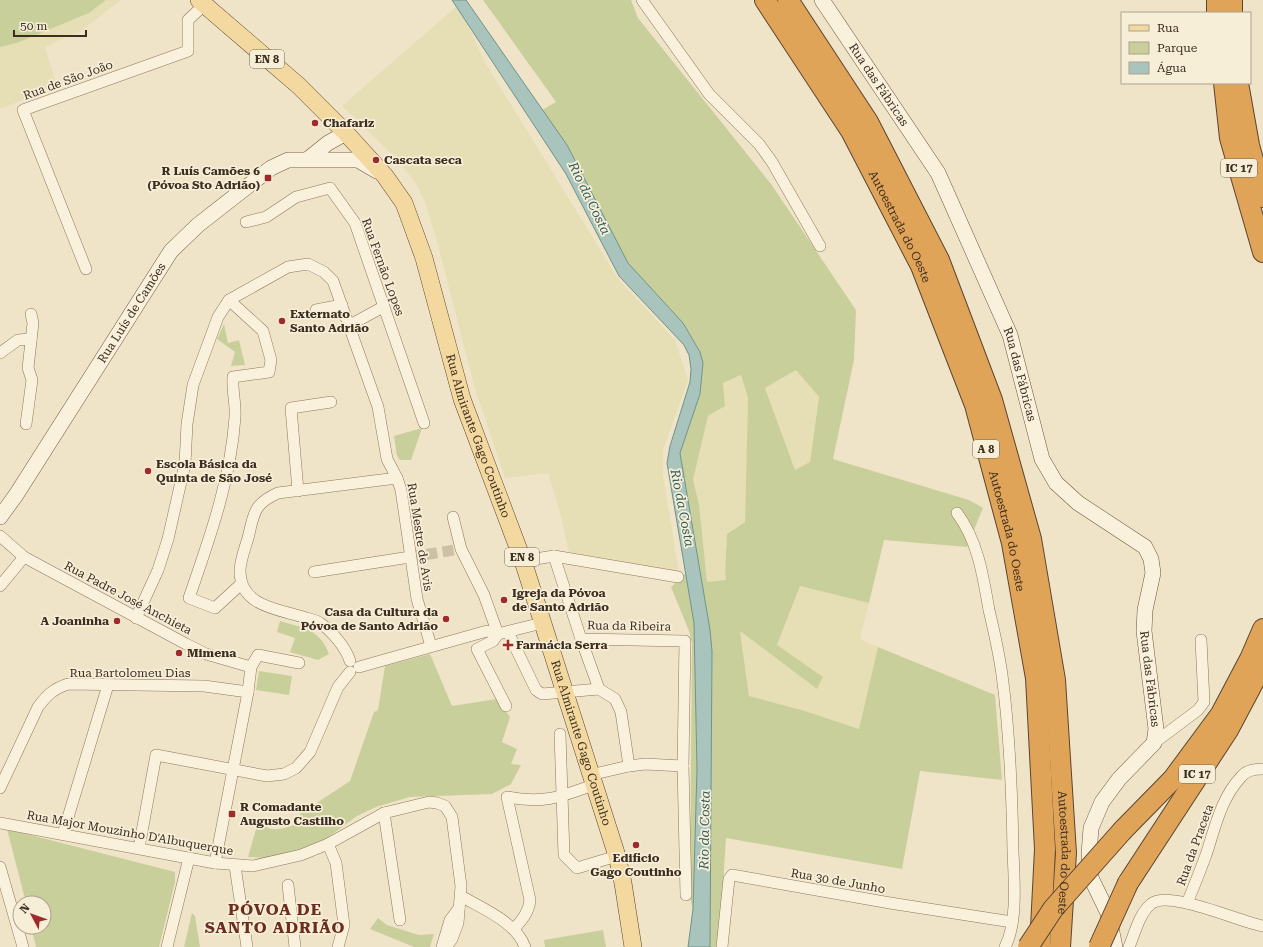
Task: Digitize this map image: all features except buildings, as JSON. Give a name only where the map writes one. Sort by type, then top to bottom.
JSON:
[{"type":"highway","name":"Autoestrada do Oeste","points":[[765,0],[854,138],[921,266],[975,405],[1012,544],[1036,678],[1045,849],[1040,947]]},
{"type":"highway","name":"Autoestrada do Oeste","points":[[788,0],[868,122],[936,253],[992,400],[1031,539],[1055,680],[1066,853],[1060,947]]},
{"type":"highway","points":[[1217,0],[1217,12]]},
{"type":"highway","points":[[1232,0],[1232,12]]},
{"type":"highway","name":"IC 17","points":[[1224,84],[1230,138],[1263,252]]},
{"type":"highway","name":"IC 17","points":[[1238,84],[1249,145],[1263,197]]},
{"type":"highway","name":"IC 17","points":[[1028,947],[1053,908],[1123,830],[1173,779],[1221,714],[1250,659],[1263,629]]},
{"type":"highway","name":"IC 17","points":[[1099,947],[1128,883],[1228,730],[1263,664]]},
{"type":"main road","name":"Rua Almirante Gago Coutinho","points":[[201,2],[299,86],[346,133],[385,176],[404,204],[417,234],[462,399],[523,561],[617,856],[623,883],[633,947]]},
{"type":"street","points":[[642,0],[709,94],[759,144],[772,162],[820,246]]},
{"type":"street","name":"Rua das Fábricas","points":[[822,0],[938,173],[1010,335],[1042,459],[1056,483],[1078,503],[1145,547],[1151,559],[1153,573],[1145,610],[1144,631],[1156,729],[1154,743]]},
{"type":"street","name":"Rua de São João","points":[[86,269],[23,110],[188,51],[188,20],[201,2]]},
{"type":"street","points":[[328,144],[333,120]]},
{"type":"street","points":[[308,159],[346,133]]},
{"type":"street","points":[[330,161],[339,150],[346,133]]},
{"type":"street","name":"Rua Luís de Camões","points":[[0,517],[16,495],[171,252],[198,225],[271,168],[288,160],[358,160],[385,176]]},
{"type":"street","name":"Rua Fernão Lopes","points":[[246,222],[266,217],[296,198],[330,188],[355,223],[424,423]]},
{"type":"street","name":"Rua Mestre de Avis","points":[[229,300],[288,267],[308,264],[324,272],[334,281],[378,407],[387,458],[401,490],[417,599],[431,646]]},
{"type":"street","points":[[136,618],[158,570],[168,539],[185,464],[187,424],[194,384],[218,317],[229,300],[263,331],[270,360],[269,372],[233,377],[235,416],[229,463],[207,547],[189,598],[214,608],[241,584]]},
{"type":"street","points":[[316,310],[342,305]]},
{"type":"street","points":[[350,325],[383,307]]},
{"type":"street","points":[[26,424],[32,380],[28,368],[33,323],[31,314]]},
{"type":"street","points":[[0,353],[18,340],[31,339]]},
{"type":"street","points":[[298,491],[291,408],[331,402]]},
{"type":"street","points":[[353,667],[348,655],[332,634],[319,622],[258,604],[246,594],[241,584],[240,570],[255,511],[264,499],[278,493],[397,478]]},
{"type":"street","points":[[957,512],[964,522],[974,543],[1002,674],[1012,780],[1012,922],[1009,940],[1005,947]]},
{"type":"street","points":[[453,516],[461,549],[503,633],[536,690],[542,694],[599,689],[615,699],[621,712],[629,766]]},
{"type":"street","name":"Rua Padre José Anchieta","points":[[0,536],[24,556],[136,618],[206,654],[251,667]]},
{"type":"street","points":[[0,586],[24,556]]},
{"type":"street","points":[[523,561],[554,556],[678,577]]},
{"type":"street","name":"Rua da Ribeira","points":[[554,556],[581,639],[685,641],[683,766],[686,895]]},
{"type":"street","points":[[314,572],[410,557]]},
{"type":"street","points":[[139,848],[156,755],[267,776],[284,774],[296,768],[310,752],[338,687],[353,667],[381,662],[431,646],[487,631],[503,633],[542,623]]},
{"type":"street","points":[[503,633],[493,641],[477,649],[506,706]]},
{"type":"street","points":[[581,639],[599,689]]},
{"type":"street","points":[[1115,947],[1108,914],[1091,878],[1089,854],[1091,828],[1102,802],[1119,779],[1154,743],[1198,710],[1204,702],[1201,640]]},
{"type":"street","points":[[215,863],[248,692],[251,667],[258,655],[300,663]]},
{"type":"street","name":"Rua Bartolomeu Dias","points":[[0,788],[38,707],[46,695],[56,688],[68,684],[204,686],[248,692]]},
{"type":"street","points":[[62,834],[108,685]]},
{"type":"street","points":[[560,734],[564,855],[577,868],[617,856]]},
{"type":"street","points":[[514,929],[523,919],[529,908],[530,900],[507,797],[528,801],[563,796],[592,780],[629,766],[645,764],[683,766]]},
{"type":"street","name":"Rua da Praceta","points":[[1187,903],[1207,853],[1215,824],[1227,797],[1241,776],[1253,769],[1263,769]]},
{"type":"street","name":"Rua Major Mouzinho D'Albuquerque","points":[[0,823],[215,863],[235,866],[252,866],[301,855],[328,844],[384,813],[429,802],[445,806],[452,817],[460,872],[461,896]]},
{"type":"street","points":[[384,813],[400,920]]},
{"type":"street","points":[[328,844],[336,863],[344,925],[338,947]]},
{"type":"street","points":[[167,947],[190,858]]},
{"type":"street","points":[[235,866],[247,947]]},
{"type":"street","points":[[0,868],[23,947]]},
{"type":"street","name":"Rua 30 de Junho","points":[[722,947],[729,879],[732,875],[890,903],[1012,922]]},
{"type":"street","points":[[288,885],[295,947]]},
{"type":"street","points":[[446,947],[452,939],[458,923],[461,896],[514,929],[525,947]]},
{"type":"street","points":[[1129,947],[1144,912],[1152,903],[1167,899],[1187,903],[1263,926]]},
{"type":"street","points":[[442,947],[450,920],[459,907]]},
{"type":"shaded area","points":[[106,0],[121,0],[82,30],[45,47],[57,87],[0,109],[0,47],[17,43],[89,13]]},
{"type":"shaded area","points":[[458,5],[486,64],[619,280],[675,340],[688,380],[663,450],[663,475],[679,572],[569,552],[560,512],[548,473],[505,478],[475,389],[437,241],[425,202],[416,184],[397,159],[342,106]]},
{"type":"shaded area","points":[[796,370],[819,397],[810,463],[795,470],[765,388]]},
{"type":"shaded area","points":[[741,375],[748,398],[745,522],[727,534],[726,580],[707,582],[699,504],[693,480],[708,416],[725,406],[723,383]]},
{"type":"shaded area","points":[[800,586],[869,603],[860,639],[878,647],[859,729],[805,711],[749,696],[740,631],[817,689],[823,677],[777,646]]},
{"type":"green space","points":[[0,0],[106,0],[89,13],[17,43],[0,47]]},
{"type":"green space","points":[[483,0],[631,0],[638,18],[771,184],[856,310],[854,360],[833,459],[969,500],[983,508],[967,547],[884,540],[869,603],[800,586],[777,645],[823,677],[817,689],[740,631],[749,696],[805,711],[859,729],[878,647],[995,695],[1002,780],[920,771],[902,869],[726,838],[719,947],[710,947],[712,651],[710,630],[680,453],[700,394],[703,363],[700,352],[683,323],[628,263],[567,145],[542,110],[556,102]],"holes":[[[796,370],[819,397],[810,462],[795,470],[765,388]],[[741,375],[748,398],[745,522],[727,534],[726,580],[707,582],[699,504],[693,480],[708,416],[725,406],[723,383]]]},
{"type":"green space","points":[[224,324],[228,343],[239,340],[245,365],[231,366],[235,352],[217,339]]},
{"type":"green space","points":[[422,428],[411,460],[400,460],[397,456],[394,436]]},
{"type":"green space","points":[[686,573],[694,623],[697,769],[693,909],[690,898],[692,643],[689,631],[671,587]]},
{"type":"green space","points":[[280,621],[303,628],[316,634],[321,639],[329,654],[318,660],[290,652],[295,638],[277,632]]},
{"type":"green space","points":[[430,654],[452,706],[497,699],[510,717],[502,742],[517,749],[511,764],[521,765],[511,784],[492,794],[410,797],[376,807],[357,816],[326,839],[307,849],[270,858],[248,857],[257,826],[261,825],[272,829],[279,829],[301,822],[300,814],[350,781],[374,712],[378,710],[385,666]]},
{"type":"green space","points":[[259,671],[292,676],[289,695],[256,690]]},
{"type":"green space","points":[[7,829],[175,872],[175,882],[159,947],[36,947],[33,935],[52,935],[52,895],[24,895]]},
{"type":"green space","points":[[192,913],[195,916],[200,947],[184,947]]},
{"type":"green space","points":[[378,918],[387,925],[419,935],[434,934],[430,947],[414,947],[370,929]]},
{"type":"green space","points":[[603,930],[606,947],[545,947],[544,940]]},
{"type":"water","name":"Rio da Costa","points":[[452,0],[466,0],[567,145],[628,263],[683,323],[700,352],[703,363],[700,394],[680,453],[710,630],[712,651],[710,947],[688,947],[693,909],[697,769],[694,623],[667,463],[670,446],[690,382],[691,369],[689,355],[684,345],[619,276],[566,174]]},
{"type":"tunnel","points":[[410,557],[461,549]]},
{"type":"place","name":"Chafariz","points":[[315,123]]},
{"type":"place","name":"Cascata seca","points":[[376,160]]},
{"type":"place","name":"R Luís Camões 6 (Póvoa Sto Adrião)","points":[[268,178]]},
{"type":"place","name":"Externato Santo Adrião","points":[[282,321]]},
{"type":"place","name":"Escola Básica da Quinta de São José","points":[[148,471]]},
{"type":"place","name":"Igreja da Póvoa de Santo Adrião","points":[[504,600]]},
{"type":"place","name":"Casa da Cultura da Póvoa de Santo Adrião","points":[[446,619]]},
{"type":"place","name":"A Joaninha","points":[[117,621]]},
{"type":"place","name":"Farmácia Serra","points":[[508,645]]},
{"type":"place","name":"Mimena","points":[[179,653]]},
{"type":"place","name":"R Comadante Augusto Castilho","points":[[232,814]]},
{"type":"place","name":"Edificio Gago Coutinho","points":[[636,845]]},
{"type":"district","name":"PÓVOA DE SANTO ADRIÃO","points":[[275,918]]}]
